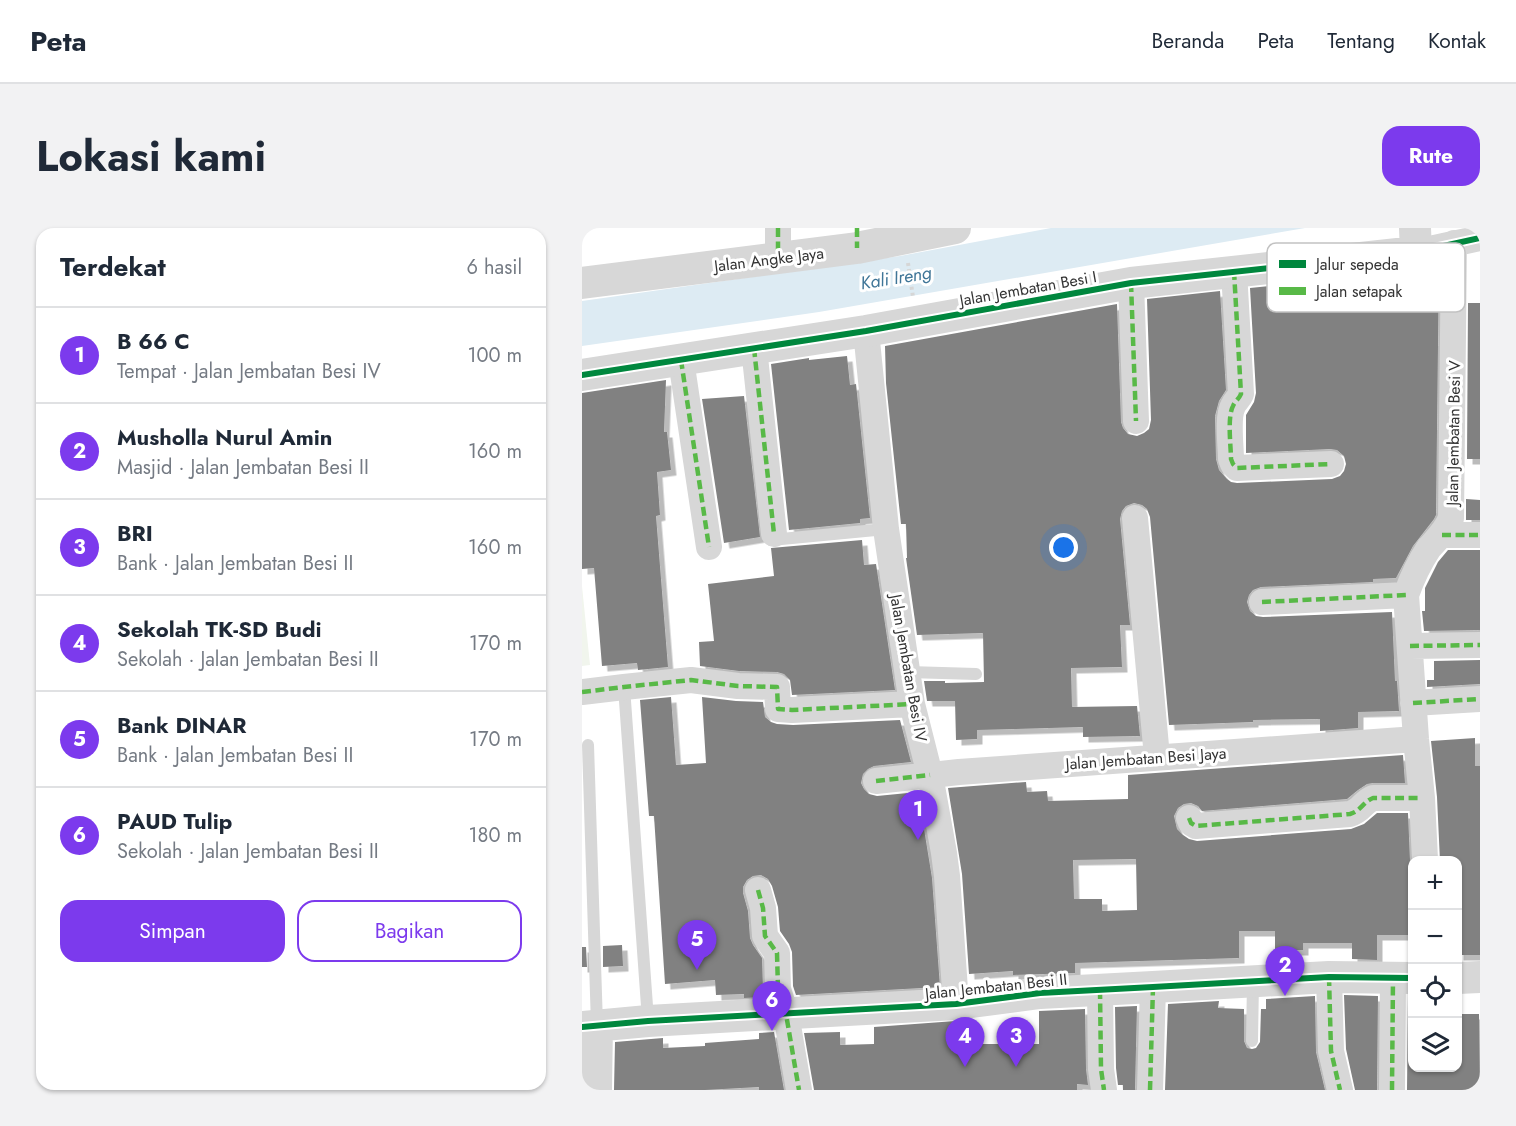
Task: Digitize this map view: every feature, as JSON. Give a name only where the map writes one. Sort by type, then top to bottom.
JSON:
[{"type":"street","points":[[778,228],[778,259]]},
{"type":"street","name":"Jalan Angke Jaya","points":[[582,283],[778,259],[857,238],[955,228]]},
{"type":"street","name":"Jalan Jembatan Besi I","points":[[1392,243],[1415,239],[1454,243],[1480,238]]},
{"type":"street","name":"Jalan Jembatan Besi I","points":[[582,375],[866,331],[1131,283],[1267,265]]},
{"type":"street","points":[[1234,271],[1241,394],[1232,408],[1230,425],[1233,464],[1237,468],[1331,464]]},
{"type":"street","points":[[1131,283],[1136,421]]},
{"type":"street","name":"Jalan Jembatan Besi V","points":[[1425,856],[1406,595],[1420,562],[1448,528],[1451,518],[1453,312]]},
{"type":"street","name":"Jalan Jembatan Besi IV","points":[[866,331],[886,529],[912,704],[930,775],[944,853],[956,1004]]},
{"type":"street","points":[[754,348],[772,537]]},
{"type":"street","points":[[681,360],[709,547]]},
{"type":"street","points":[[1135,518],[1157,757]]},
{"type":"street","points":[[1442,535],[1480,535]]},
{"type":"street","points":[[1262,602],[1406,595]]},
{"type":"street","points":[[1410,646],[1480,645]]},
{"type":"street","points":[[582,692],[691,680],[738,686],[777,687],[778,709],[912,704]]},
{"type":"street","points":[[1413,703],[1480,699]]},
{"type":"street","name":"Jalan Jembatan Besi Jaya","points":[[876,781],[1157,757],[1416,739]]},
{"type":"street","points":[[1189,818],[1191,823],[1196,825],[1350,814],[1359,810],[1373,798],[1422,798]]},
{"type":"street","points":[[758,890],[763,908],[765,936],[777,953],[778,988],[786,1014],[799,1090]]},
{"type":"street","points":[[1329,977],[1331,1050],[1340,1090]]},
{"type":"street","name":"Jalan Jembatan Besi II","points":[[590,1027],[956,1004],[1040,993],[1329,977],[1403,978]]},
{"type":"street","points":[[1462,978],[1480,977]]},
{"type":"street","points":[[1392,1090],[1403,978]]},
{"type":"street","points":[[1150,1090],[1153,987]]},
{"type":"street","points":[[1100,990],[1101,1069],[1104,1090]]},
{"type":"street","points":[[590,1027],[596,1090]]},
{"type":"lane","points":[[772,537],[886,529]]},
{"type":"lane","points":[[908,672],[976,674]]},
{"type":"lane","points":[[624,687],[648,1022]]},
{"type":"lane","points":[[588,746],[590,1027]]},
{"type":"lane","points":[[1252,1041],[1253,981]]},
{"type":"path","points":[[908,260],[914,302]]},
{"type":"shaded area","points":[[582,586],[590,665],[582,666]]},
{"type":"water","name":"Kali Ireng","points":[[1051,228],[1305,228],[819,312],[582,346],[582,301],[900,256]]},
{"type":"building","points":[[1267,286],[1267,312],[1438,312],[1436,515],[1413,546],[1396,578],[1373,579],[1373,582],[1261,587],[1253,590],[1247,602],[1250,611],[1256,616],[1263,617],[1392,612],[1395,681],[1397,681],[1399,711],[1358,712],[1358,728],[1320,731],[1320,719],[1169,725],[1150,517],[1147,509],[1134,503],[1126,506],[1120,519],[1130,625],[1120,625],[1122,667],[1071,668],[1072,707],[1137,706],[1140,736],[1083,737],[1083,727],[977,730],[977,739],[956,740],[955,701],[927,701],[924,681],[984,682],[983,633],[917,635],[906,558],[906,524],[901,524],[886,383],[885,346],[1117,304],[1121,422],[1128,434],[1137,436],[1149,429],[1151,420],[1147,299],[1220,291],[1226,390],[1219,401],[1215,416],[1216,459],[1219,470],[1231,482],[1237,483],[1332,479],[1340,476],[1346,464],[1344,456],[1337,450],[1246,453],[1246,415],[1254,402],[1256,393],[1250,288]]},
{"type":"building","points":[[1468,303],[1480,303],[1480,459],[1467,459]]},
{"type":"building","points":[[847,356],[850,385],[856,384],[870,518],[860,519],[860,523],[789,530],[771,364],[809,358],[809,360]]},
{"type":"building","points":[[666,380],[664,432],[667,432],[671,470],[657,472],[660,515],[656,516],[668,667],[638,670],[637,663],[602,666],[594,568],[582,569],[582,393]]},
{"type":"building","points":[[744,396],[760,537],[724,543],[702,399]]},
{"type":"building","points":[[1466,499],[1480,500],[1480,520],[1466,520]]},
{"type":"building","points":[[862,540],[864,565],[876,564],[895,690],[792,695],[790,680],[784,674],[700,666],[699,642],[714,641],[708,584],[774,576],[771,548]]},
{"type":"building","points":[[1448,550],[1480,550],[1480,630],[1424,631],[1422,611],[1425,611],[1425,588],[1438,562]]},
{"type":"building","points":[[1480,660],[1480,684],[1427,687],[1427,680],[1434,680],[1434,661]]},
{"type":"building","points":[[671,697],[676,765],[706,763],[702,697],[763,702],[765,717],[777,724],[900,720],[911,762],[874,766],[863,774],[861,783],[869,794],[877,796],[918,792],[932,878],[940,987],[796,995],[793,986],[792,952],[780,931],[778,907],[772,886],[768,879],[761,875],[747,880],[743,893],[748,911],[750,938],[762,958],[765,997],[744,998],[744,994],[716,995],[715,980],[665,984],[654,816],[649,816],[640,700]]},
{"type":"building","points":[[1475,738],[1475,766],[1480,766],[1480,955],[1462,955],[1462,856],[1440,856],[1431,741]]},
{"type":"building","points":[[1403,755],[1405,783],[1367,784],[1347,799],[1202,811],[1191,803],[1178,808],[1174,816],[1177,829],[1189,839],[1197,841],[1351,829],[1364,824],[1377,813],[1408,813],[1408,935],[1377,935],[1377,960],[1352,959],[1352,943],[1303,943],[1303,950],[1275,950],[1275,931],[1239,931],[1239,958],[1075,963],[1075,973],[1013,975],[1013,971],[969,974],[962,874],[948,788],[1026,782],[1027,792],[1047,791],[1048,801],[1128,799],[1128,775]],"holes":[[[1136,859],[1137,910],[1102,911],[1102,899],[1074,899],[1073,860]]]},
{"type":"building","points":[[622,945],[623,966],[603,967],[603,946]]},
{"type":"building","points":[[582,947],[586,947],[587,967],[582,967]]},
{"type":"building","points":[[1344,995],[1378,996],[1377,1090],[1355,1090],[1346,1049]]},
{"type":"building","points":[[1315,996],[1316,1052],[1325,1090],[1165,1090],[1168,1004],[1219,1001],[1218,1008],[1244,1009],[1244,1041],[1247,1048],[1252,1049],[1256,1048],[1260,1042],[1261,1009],[1266,1009],[1266,999]]},
{"type":"building","points":[[1408,996],[1408,1072],[1462,1072],[1462,1014],[1479,1014],[1480,1090],[1407,1090]]},
{"type":"building","points":[[1137,1006],[1135,1090],[1123,1090],[1123,1085],[1118,1085],[1116,1068],[1115,1007]]},
{"type":"building","points":[[1085,1009],[1088,1085],[1077,1084],[1077,1090],[814,1090],[804,1033],[840,1032],[840,1045],[874,1044],[874,1027],[969,1020],[969,1044],[1039,1044],[1039,1011]]},
{"type":"building","points":[[774,1032],[784,1090],[759,1090],[759,1087],[705,1090],[614,1090],[615,1042],[663,1038],[663,1048],[705,1046],[705,1043],[759,1039],[759,1033]]},
{"type":"marked path","points":[[778,228],[778,259]]},
{"type":"marked path","points":[[857,228],[857,248]]},
{"type":"marked path","points":[[1234,271],[1241,394],[1233,406],[1230,417],[1233,464],[1237,468],[1331,464]]},
{"type":"marked path","points":[[1131,283],[1136,421]]},
{"type":"marked path","points":[[754,348],[774,534]]},
{"type":"marked path","points":[[681,360],[709,547]]},
{"type":"marked path","points":[[1442,535],[1480,535]]},
{"type":"marked path","points":[[1262,602],[1406,595]]},
{"type":"marked path","points":[[1410,646],[1480,645]]},
{"type":"marked path","points":[[582,692],[691,680],[738,686],[777,687],[778,709],[912,704]]},
{"type":"marked path","points":[[1413,703],[1480,699]]},
{"type":"marked path","points":[[876,781],[930,775]]},
{"type":"marked path","points":[[1189,818],[1196,826],[1350,814],[1373,798],[1422,798]]},
{"type":"marked path","points":[[758,890],[763,908],[765,936],[777,953],[778,989],[786,1014],[799,1090]]},
{"type":"marked path","points":[[1329,977],[1331,1051],[1340,1090]]},
{"type":"marked path","points":[[1392,1090],[1393,978]]},
{"type":"marked path","points":[[1150,1090],[1153,987]]},
{"type":"marked path","points":[[1100,990],[1101,1069],[1104,1090]]},
{"type":"cycle path","points":[[1457,243],[1480,238]]},
{"type":"cycle path","points":[[582,375],[866,331],[1131,283],[1267,268]]},
{"type":"cycle path","points":[[582,1027],[648,1021],[956,1004],[1040,993],[1329,977],[1408,978]]},
{"type":"place","name":"B 66 C","points":[[918,840]]},
{"type":"place","name":"Bank DINAR","points":[[697,970]]},
{"type":"place","name":"Musholla Nurul Amin","points":[[1285,996]]},
{"type":"place","name":"PAUD Tulip","points":[[772,1031]]},
{"type":"place","name":"Sekolah TK-SD Budi","points":[[965,1067]]},
{"type":"place","name":"BRI","points":[[1016,1067]]}]
